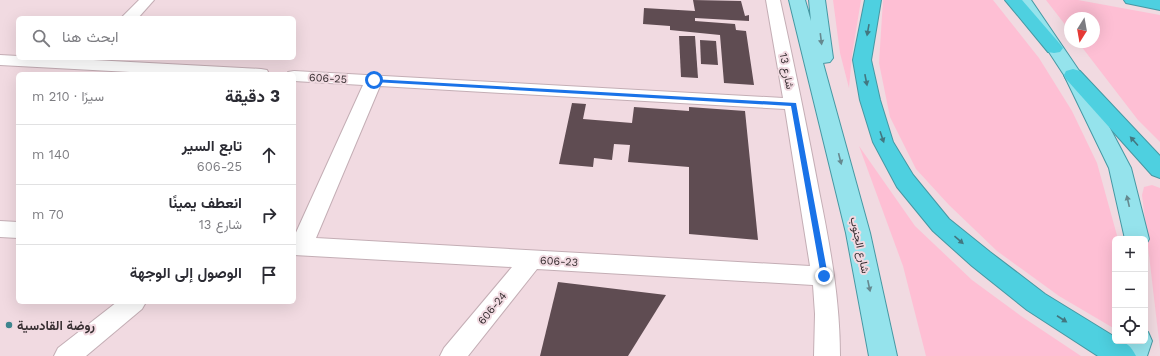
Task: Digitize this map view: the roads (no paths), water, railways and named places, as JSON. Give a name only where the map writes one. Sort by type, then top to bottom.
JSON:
[{"type":"highway","points":[[873,0],[862,60],[870,100],[883,142],[905,181],[941,225],[981,259],[1036,302],[1132,348]]},
{"type":"highway","points":[[1013,0],[1054,48]]},
{"type":"highway","points":[[1132,0],[1160,5]]},
{"type":"highway","points":[[1073,75],[1160,170]]},
{"type":"main road","name":"شارع الجنوب","points":[[797,0],[858,233],[883,356]]},
{"type":"main road","name":"شارع الجنوب","points":[[817,0],[833,134]]},
{"type":"main road","points":[[1023,0],[1073,75],[1120,168],[1136,236]]},
{"type":"street","points":[[131,16],[148,0]]},
{"type":"street","name":"شارع 13","points":[[773,0],[794,104],[824,276],[828,341],[827,356]]},
{"type":"street","points":[[0,60],[85,61],[234,72]]},
{"type":"street","name":"606-25","points":[[296,76],[794,104]]},
{"type":"street","points":[[298,246],[374,80]]},
{"type":"street","points":[[0,229],[16,230]]},
{"type":"street","name":"606-23","points":[[298,246],[824,276]]},
{"type":"street","name":"606-24","points":[[453,356],[532,259]]},
{"type":"street","points":[[67,356],[132,304]]},
{"type":"place","name":"روضة القادسية","points":[[9,325]]}]
